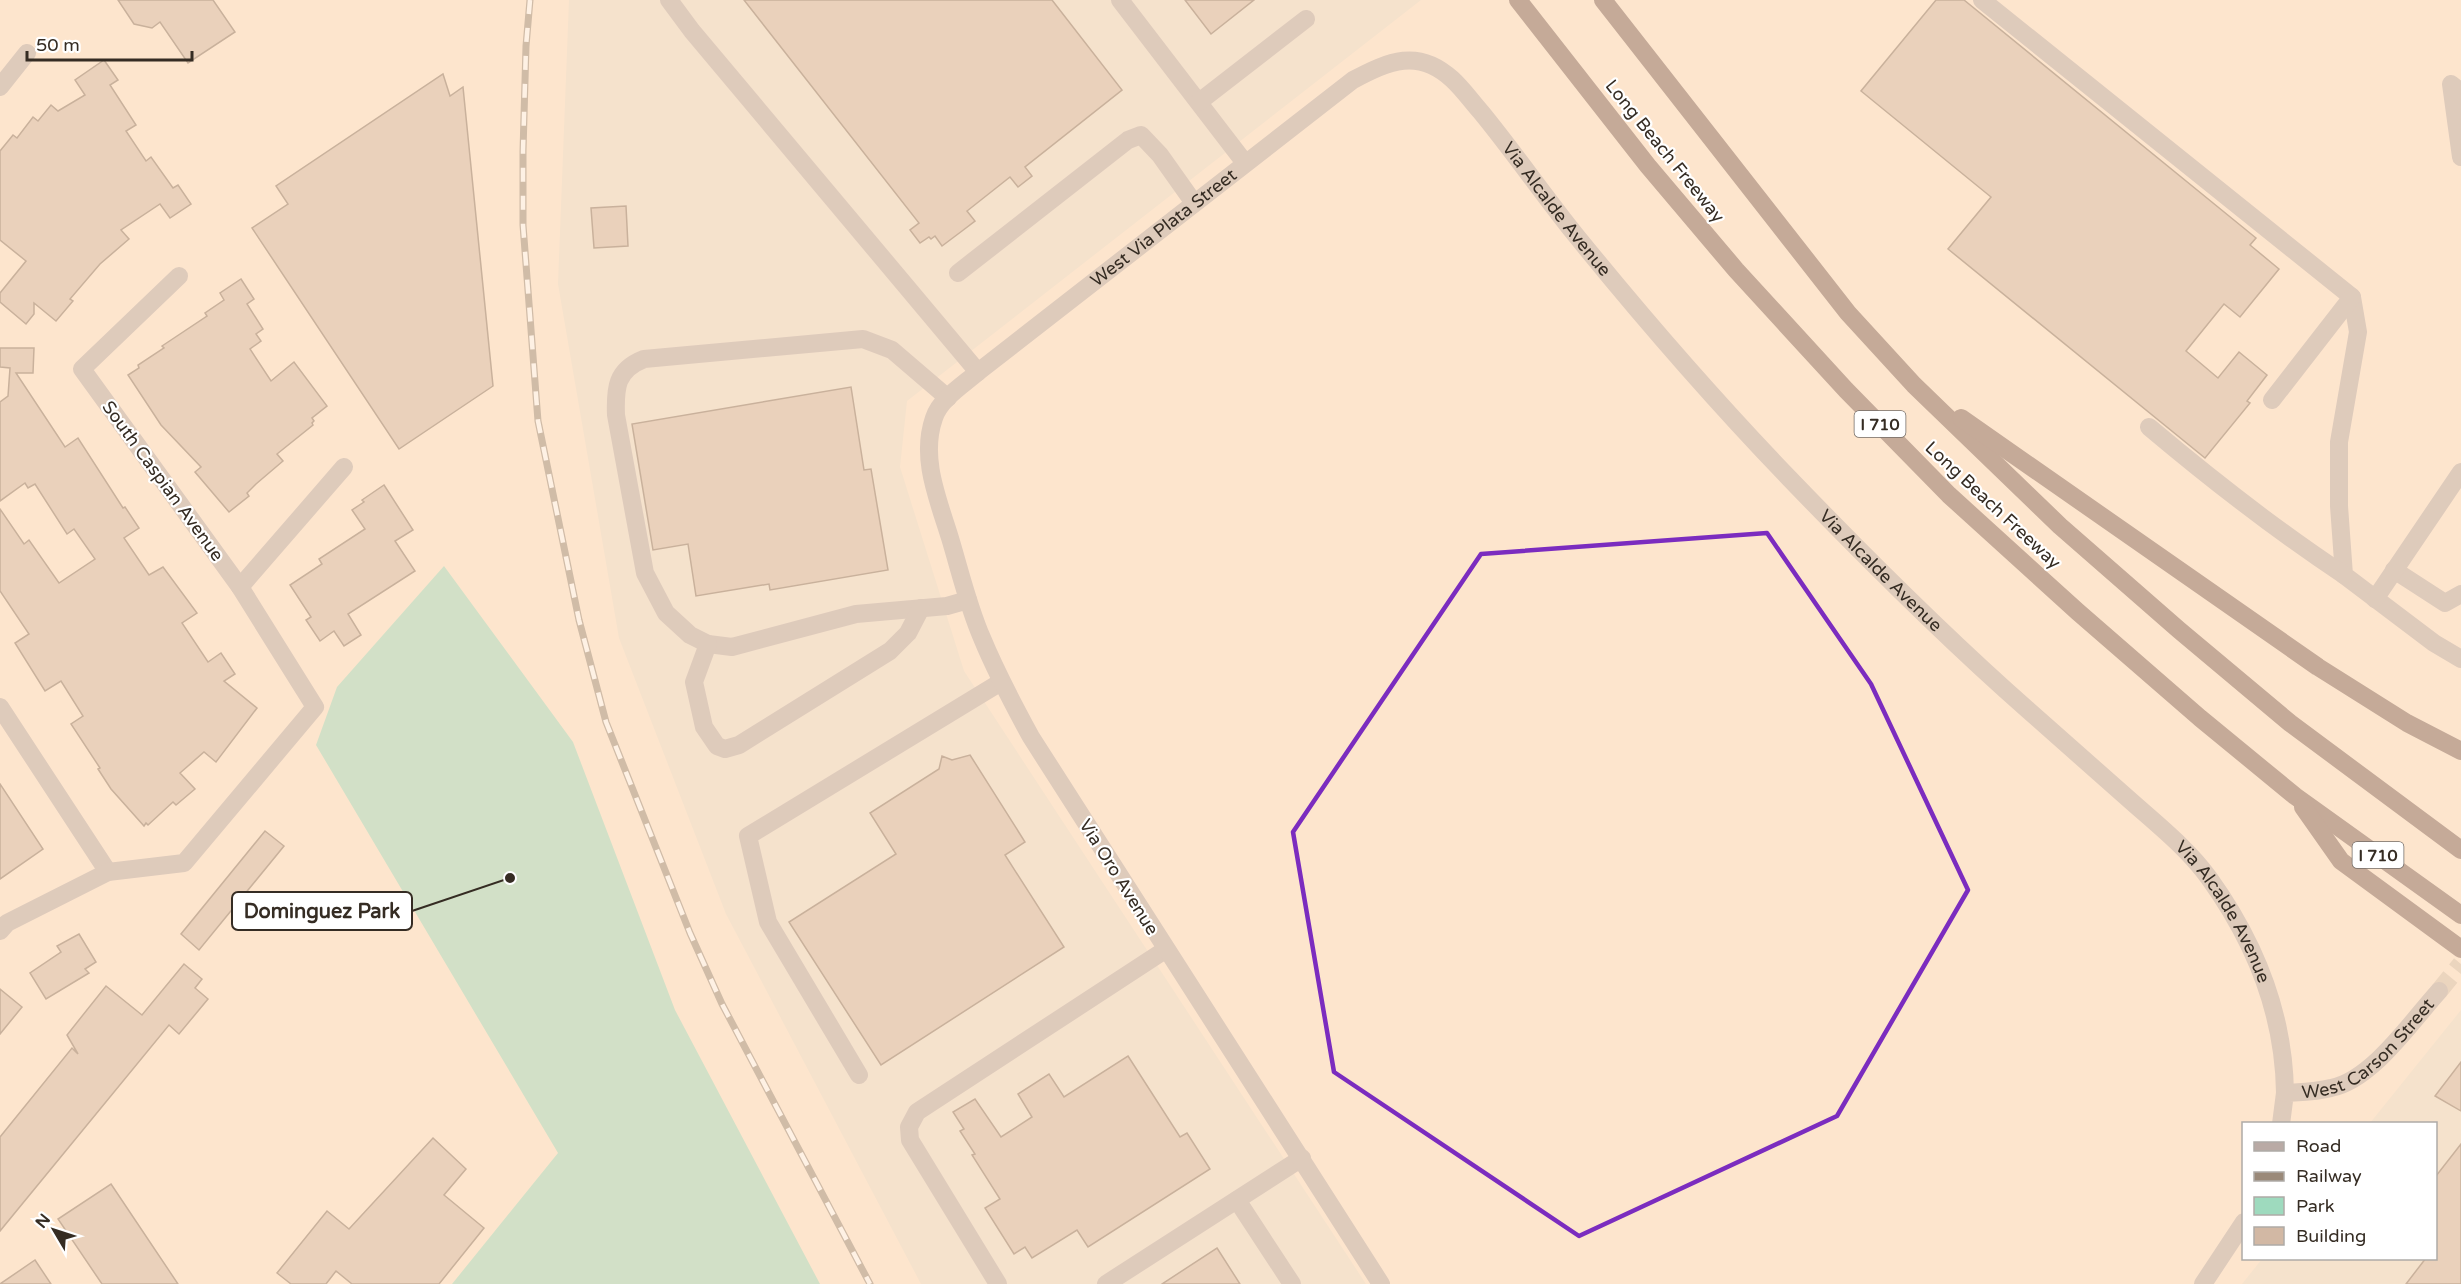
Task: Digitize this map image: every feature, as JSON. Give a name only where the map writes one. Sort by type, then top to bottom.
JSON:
[{"type":"highway","name":"Long Beach Freeway","points":[[1518,0],[1648,166],[1736,270],[1846,390],[1949,495],[2078,612],[2295,796],[2461,915]]},
{"type":"highway","name":"Long Beach Freeway","points":[[1603,0],[1848,313],[1914,385],[2060,526],[2179,630],[2290,723],[2461,850]]},
{"type":"highway","points":[[1914,385],[2318,667],[2407,723],[2461,751]]},
{"type":"highway","points":[[2295,796],[2341,861],[2461,949]]},
{"type":"street","points":[[669,0],[692,31],[978,372]]},
{"type":"street","points":[[1120,0],[1245,163]]},
{"type":"street","points":[[1982,0],[2352,297],[2358,332],[2339,442],[2339,506],[2344,576]]},
{"type":"street","points":[[1199,102],[1306,19]]},
{"type":"street","points":[[0,87],[27,53]]},
{"type":"street","name":"West Via Plata Street","points":[[928,438],[934,415],[948,398],[978,372],[1353,80],[1383,64],[1407,60],[1428,63]]},
{"type":"street","name":"Via Alcalde Avenue","points":[[1428,63],[1452,79],[1499,134],[1572,230],[1657,333],[1786,475],[1898,589],[2018,701],[2163,829],[2206,875],[2240,925],[2263,975],[2278,1023],[2285,1093]]},
{"type":"street","points":[[2461,92],[2451,84],[2461,157]]},
{"type":"street","points":[[958,273],[1128,141],[1141,135],[1160,155],[1194,203]]},
{"type":"street","name":"South Caspian Avenue","points":[[108,872],[183,863],[315,706],[240,587],[82,369],[179,276]]},
{"type":"street","points":[[2272,400],[2352,297]]},
{"type":"street","points":[[948,398],[892,350],[863,339],[644,359],[631,364],[619,378],[616,415],[645,573],[666,613],[690,635],[708,644],[732,647],[856,614],[947,606],[968,600]]},
{"type":"street","points":[[2149,427],[2196,467],[2284,535],[2375,598],[2434,643],[2461,659]]},
{"type":"street","name":"Via Oro Avenue","points":[[928,438],[930,472],[968,600],[1001,682],[1031,737],[1381,1284]]},
{"type":"street","points":[[240,587],[344,466]]},
{"type":"street","points":[[2375,598],[2461,472]]},
{"type":"street","points":[[2394,570],[2445,603],[2461,594]]},
{"type":"street","points":[[708,644],[694,682],[704,727],[717,746],[725,749],[739,745],[890,651],[908,633],[921,608]]},
{"type":"street","points":[[859,1075],[768,922],[748,836],[1001,682]]},
{"type":"street","points":[[0,707],[108,872],[7,923],[0,931]]},
{"type":"street","points":[[998,1284],[910,1140],[909,1127],[917,1112],[1166,950]]},
{"type":"street","name":"West Carson Street","points":[[2282,1122],[2285,1093],[2331,1088],[2354,1080],[2372,1066],[2439,991]]},
{"type":"street","points":[[1106,1284],[1302,1158]]},
{"type":"street","points":[[1238,1200],[1292,1284]]},
{"type":"street","points":[[2203,1284],[2242,1225]]},
{"type":"highlighted area","points":[[1767,533],[1871,684],[1968,890],[1837,1116],[1579,1236],[1334,1072],[1293,832],[1481,554]]},
{"type":"shaded area","points":[[569,0],[1421,0],[907,401],[900,467],[964,671],[1366,1284],[921,1284],[726,914],[619,638],[558,284]]},
{"type":"shaded area","points":[[2461,1010],[2461,1284],[2242,1284],[2261,1260],[2437,1260],[2437,1122],[2371,1122]]},
{"type":"green space","points":[[444,566],[573,742],[675,1010],[820,1284],[452,1284],[558,1153],[316,745],[337,687]]},
{"type":"building","points":[[118,0],[213,0],[235,32],[188,63],[160,22],[152,28],[134,24]]},
{"type":"building","points":[[744,0],[1052,0],[1122,90],[1025,167],[1032,176],[1018,187],[1010,177],[967,211],[975,221],[962,231],[942,246],[935,236],[920,243],[910,230],[919,223]]},
{"type":"building","points":[[1185,0],[1254,0],[1211,34]]},
{"type":"building","points":[[1936,0],[1964,0],[2256,238],[2250,245],[2279,269],[2240,317],[2224,304],[2186,351],[2218,378],[2239,352],[2267,375],[2247,401],[2250,403],[2205,458],[1948,249],[1991,197],[1861,91]]},
{"type":"building","points":[[104,60],[118,80],[110,85],[136,125],[126,131],[146,161],[151,157],[173,188],[178,185],[191,204],[170,218],[160,204],[121,230],[129,239],[100,264],[70,299],[73,301],[56,321],[34,303],[34,314],[26,324],[0,302],[0,293],[26,261],[0,240],[0,151],[13,135],[17,138],[33,117],[38,121],[51,105],[58,111],[85,95],[75,80]]},
{"type":"building","points":[[443,74],[450,96],[463,87],[493,386],[399,449],[252,228],[288,204],[276,186]]},
{"type":"building","points":[[626,206],[628,246],[594,248],[591,208]]},
{"type":"building","points":[[241,279],[254,299],[247,304],[263,329],[256,334],[261,341],[250,349],[271,381],[294,362],[327,406],[312,418],[313,425],[277,454],[283,461],[247,493],[249,496],[229,512],[195,472],[201,467],[161,425],[128,375],[139,368],[138,365],[164,348],[162,346],[207,316],[205,313],[224,300],[220,293]]},
{"type":"building","points":[[0,348],[34,348],[33,373],[16,373],[65,447],[78,438],[123,508],[125,507],[139,528],[124,538],[149,575],[163,567],[197,613],[182,623],[208,662],[221,653],[235,674],[224,681],[257,708],[216,762],[204,752],[180,773],[195,789],[176,805],[173,802],[148,825],[146,823],[144,826],[111,789],[98,769],[100,768],[71,724],[83,716],[61,681],[45,691],[15,643],[29,634],[0,591],[0,509],[24,544],[29,540],[59,583],[95,559],[74,529],[67,534],[35,484],[28,488],[25,483],[0,501],[0,402],[8,396],[10,368],[0,367]]},
{"type":"building","points":[[851,387],[864,470],[871,469],[888,570],[770,590],[769,584],[696,596],[688,544],[653,550],[632,424]]},
{"type":"building","points":[[384,485],[413,530],[395,541],[415,571],[348,614],[361,635],[344,646],[334,631],[320,641],[306,620],[311,617],[290,585],[322,564],[319,559],[365,529],[352,510]]},
{"type":"building","points":[[970,755],[1025,842],[1005,855],[1064,947],[881,1065],[789,922],[896,854],[870,813],[939,769],[942,756],[952,760]]},
{"type":"building","points":[[0,784],[43,849],[0,879]]},
{"type":"building","points":[[265,831],[284,846],[199,950],[181,934]]},
{"type":"building","points":[[79,934],[96,962],[85,969],[89,973],[46,999],[30,973],[61,952],[57,946]]},
{"type":"building","points":[[184,964],[202,979],[195,988],[208,999],[179,1034],[169,1025],[0,1231],[0,1137],[72,1048],[78,1054],[67,1035],[106,986],[142,1015]]},
{"type":"building","points":[[0,989],[22,1007],[0,1034]]},
{"type":"building","points":[[1128,1056],[1180,1137],[1187,1133],[1210,1169],[1088,1247],[1077,1230],[1032,1258],[1025,1247],[1014,1254],[985,1208],[1000,1199],[972,1155],[975,1154],[960,1131],[964,1129],[953,1112],[975,1099],[1001,1137],[1032,1117],[1018,1094],[1049,1074],[1064,1097]]},
{"type":"building","points":[[2461,1062],[2461,1111],[2435,1096]]},
{"type":"building","points":[[433,1138],[466,1169],[444,1195],[484,1228],[439,1284],[352,1284],[336,1271],[326,1284],[291,1284],[277,1273],[327,1211],[349,1229]]},
{"type":"building","points":[[2461,1144],[2461,1284],[2406,1284],[2424,1260],[2437,1260],[2437,1175]]},
{"type":"building","points":[[111,1184],[178,1284],[102,1284],[58,1219]]},
{"type":"building","points":[[1217,1248],[1240,1284],[1162,1284]]},
{"type":"building","points":[[35,1260],[51,1284],[0,1284]]},
{"type":"tunnel","points":[[2439,991],[2461,964]]},
{"type":"railway","points":[[530,0],[526,46],[523,225],[538,421],[579,620],[606,722],[690,933],[722,1004],[870,1284]]},
{"type":"place","name":"Dominguez Park","points":[[510,878]]}]
